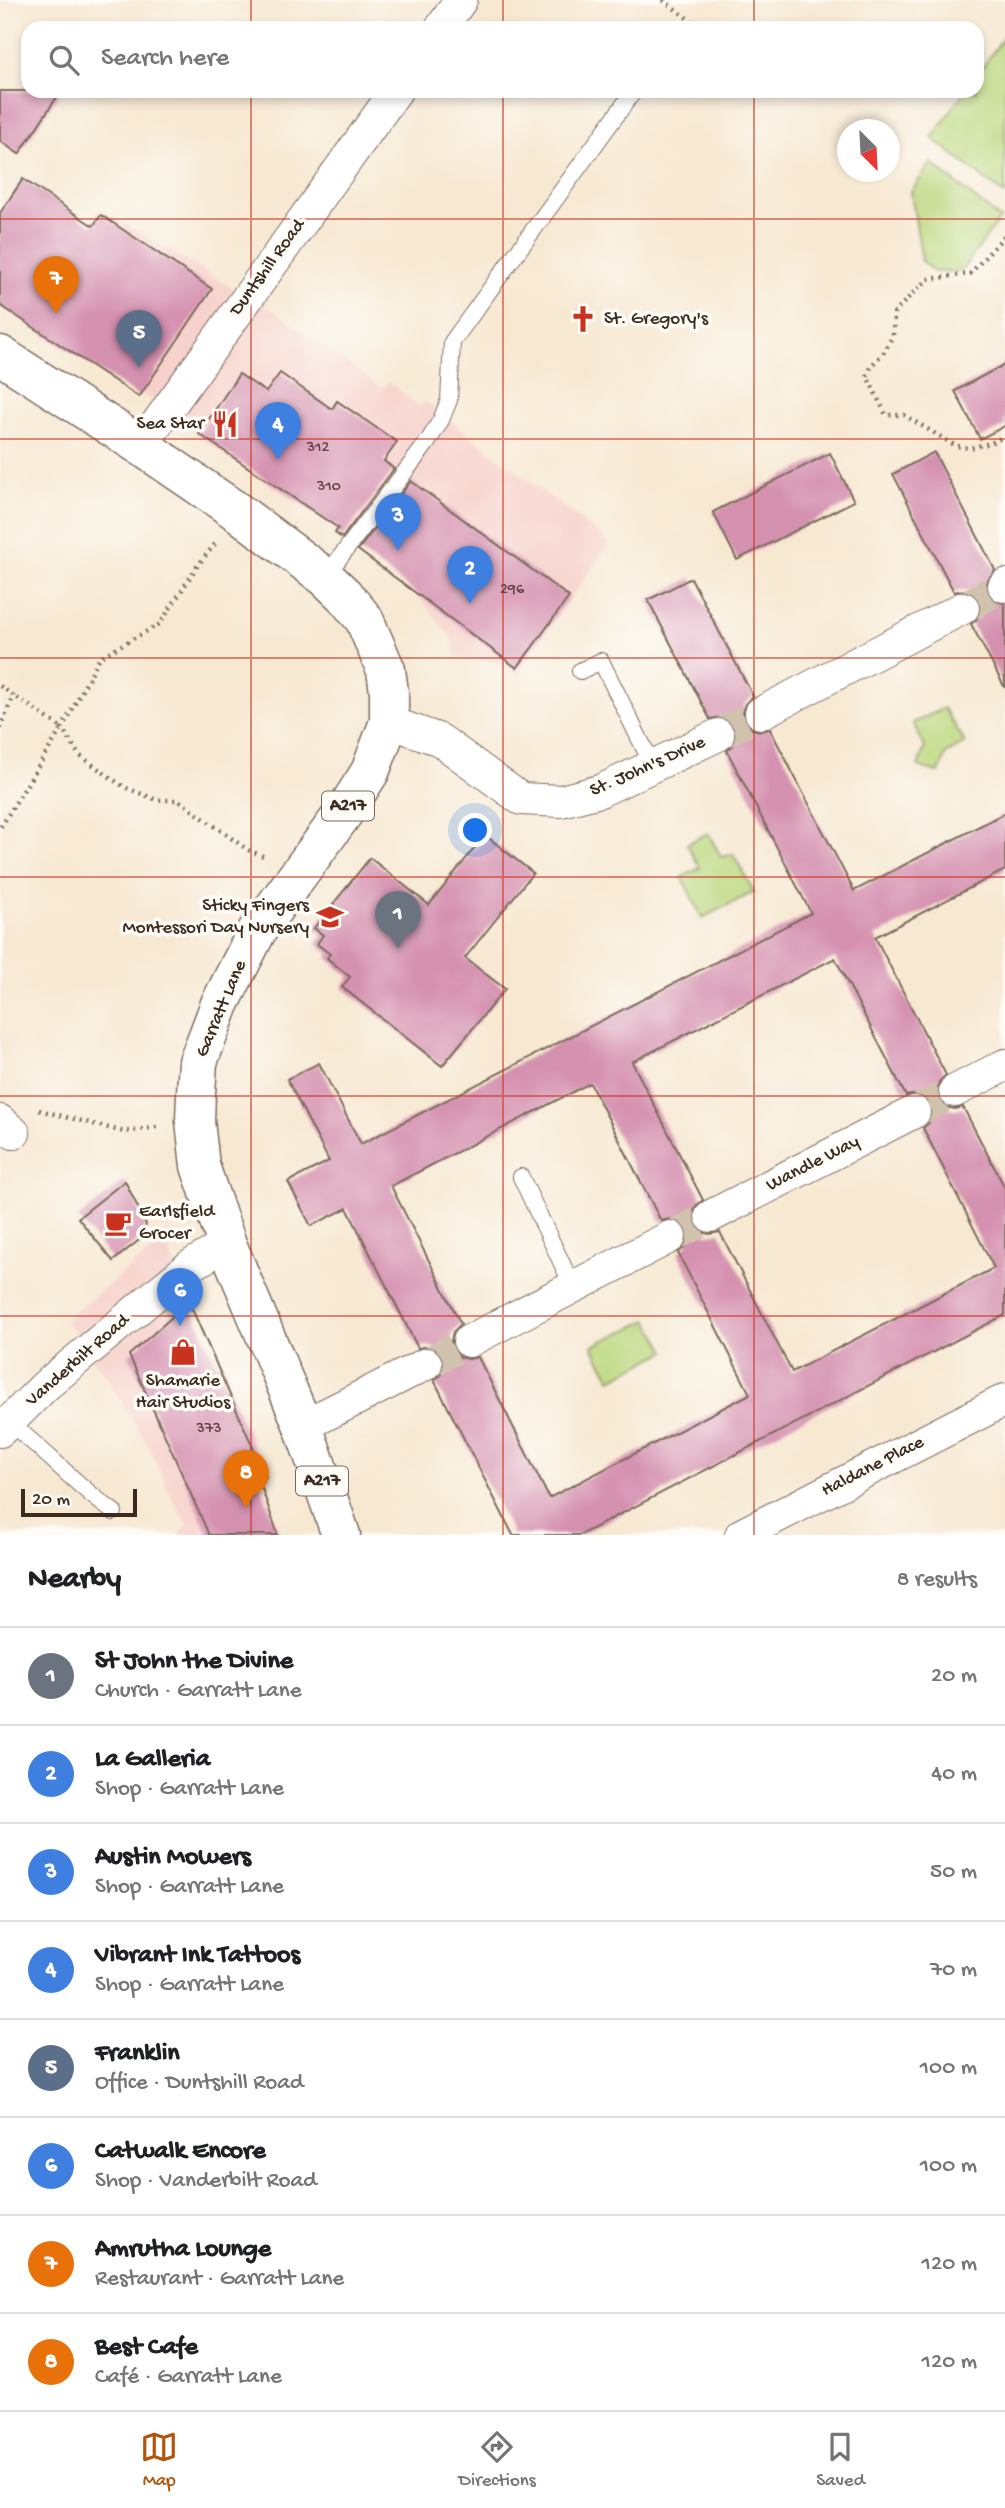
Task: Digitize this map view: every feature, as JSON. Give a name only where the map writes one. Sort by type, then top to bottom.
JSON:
[{"type":"main road","name":"Garratt Lane","points":[[0,355],[141,446],[239,513],[325,577],[364,619],[386,670],[389,722],[370,772],[257,931],[220,1004],[198,1062],[195,1121],[200,1166],[227,1244],[303,1426],[341,1535]]},
{"type":"street","points":[[446,21],[461,0]]},
{"type":"street","name":"Duntshill Road","points":[[141,446],[391,98]]},
{"type":"street","points":[[761,713],[963,608]]},
{"type":"street","name":"St. John's Drive","points":[[389,722],[440,740],[521,799],[561,801],[600,791],[718,735]]},
{"type":"street","points":[[955,1091],[1005,1066]]},
{"type":"street","name":"Wandle Way","points":[[711,1216],[914,1112]]},
{"type":"street","points":[[469,1341],[670,1237]]},
{"type":"street","name":"Vanderbilt Road","points":[[4,1427],[45,1386],[190,1266],[227,1244]]},
{"type":"street","points":[[303,1426],[426,1364]]},
{"type":"street","name":"Haldane Place","points":[[741,1535],[1005,1400]]},
{"type":"lane","points":[[325,577],[427,443],[441,420],[449,400],[452,342],[629,98]]},
{"type":"lane","points":[[580,671],[601,661],[653,766]]},
{"type":"lane","points":[[522,1177],[573,1287]]},
{"type":"lane","points":[[4,1427],[30,1438],[93,1498],[114,1512]]},
{"type":"path","points":[[663,0],[691,21]]},
{"type":"path","points":[[1004,236],[970,274],[929,279],[915,291],[894,313],[892,335],[885,351],[872,365],[867,376],[886,415],[904,415],[956,446],[970,448],[1005,436]]},
{"type":"path","points":[[0,828],[62,728],[100,657],[160,624],[198,565],[239,513]]},
{"type":"path","points":[[0,685],[62,728],[79,755],[124,787],[157,800],[178,800],[248,850],[298,873]]},
{"type":"path","points":[[0,728],[14,695]]},
{"type":"path","points":[[38,1110],[124,1132],[195,1121]]},
{"type":"shaded area","points":[[100,208],[280,315],[382,388],[388,382],[420,407],[425,401],[610,543],[517,673],[493,662],[455,656],[451,637],[421,600],[343,533],[195,435],[197,430],[136,390],[87,229]]},
{"type":"shaded area","points":[[164,1241],[270,1478],[263,1483],[282,1535],[179,1535],[188,1525],[174,1502],[149,1447],[109,1381],[65,1320]]},
{"type":"green space","points":[[1005,35],[1005,195],[932,138],[960,98],[984,98],[984,65]]},
{"type":"green space","points":[[931,163],[1000,219],[961,271],[934,272],[922,261],[911,192]]},
{"type":"green space","points":[[944,708],[965,743],[946,754],[939,773],[918,766],[925,747],[913,723]]},
{"type":"green space","points":[[708,833],[721,857],[733,854],[754,892],[702,918],[682,877],[700,868],[687,844]]},
{"type":"green space","points":[[648,1320],[666,1351],[611,1379],[592,1346]]},
{"type":"building","points":[[0,91],[21,91],[21,98],[56,98],[19,154],[0,141]]},
{"type":"building","points":[[23,179],[93,226],[101,215],[212,289],[139,397],[0,305],[0,213]]},
{"type":"building","points":[[1005,364],[1005,426],[980,439],[955,391]]},
{"type":"building","points":[[280,373],[332,409],[337,401],[397,442],[384,461],[394,469],[342,538],[335,533],[338,528],[199,434],[239,374],[266,392]]},
{"type":"building","points":[[934,452],[995,570],[987,581],[986,590],[992,599],[1005,604],[1005,688],[971,624],[978,618],[981,609],[979,599],[972,592],[954,592],[893,474]]},
{"type":"building","points":[[830,453],[854,501],[737,560],[713,512]]},
{"type":"building","points":[[411,481],[569,597],[517,668],[358,550]]},
{"type":"building","points":[[691,578],[753,696],[745,704],[744,721],[752,729],[770,729],[854,891],[1005,813],[1005,870],[875,937],[946,1075],[939,1082],[938,1099],[946,1107],[963,1107],[1005,1188],[1005,1315],[580,1535],[513,1535],[434,1380],[441,1375],[444,1366],[442,1355],[437,1349],[428,1346],[418,1348],[347,1208],[311,1226],[288,1182],[329,1161],[287,1079],[319,1063],[361,1144],[811,913],[727,751],[736,737],[734,727],[729,720],[720,717],[710,719],[648,600]],"holes":[[[835,958],[906,1096],[916,1094],[930,1103],[932,1114],[929,1123],[923,1128],[994,1268],[792,1372],[720,1232],[709,1234],[702,1232],[695,1225],[693,1214],[696,1206],[703,1200],[632,1062]],[[590,1083],[661,1221],[679,1221],[687,1229],[686,1246],[678,1253],[750,1394],[549,1498],[478,1357],[460,1357],[452,1349],[453,1332],[461,1324],[391,1186]]]},
{"type":"building","points":[[485,835],[533,873],[465,958],[505,989],[442,1066],[342,987],[350,977],[327,958],[330,954],[317,944],[323,935],[314,928],[370,858],[429,905]]},
{"type":"building","points":[[125,1181],[146,1224],[143,1237],[113,1261],[78,1218]]},
{"type":"building","points":[[189,1302],[266,1477],[259,1480],[278,1535],[209,1535],[129,1355]]},
{"type":"tunnel","points":[[963,608],[1004,586]]},
{"type":"tunnel","points":[[718,735],[761,713]]},
{"type":"tunnel","points":[[914,1112],[955,1091]]},
{"type":"tunnel","points":[[670,1237],[711,1216]]},
{"type":"tunnel","points":[[426,1364],[469,1341]]},
{"type":"place","name":"Amrutha Lounge","points":[[56,314]]},
{"type":"place","name":"St. Gregory's","points":[[583,319]]},
{"type":"place","name":"Franklin","points":[[139,368]]},
{"type":"place","name":"Sea Star","points":[[225,424]]},
{"type":"place","name":"Vibrant Ink Tattoos","points":[[278,460]]},
{"type":"place","name":"Austin Mowers","points":[[398,551]]},
{"type":"place","name":"La Galleria","points":[[470,604]]},
{"type":"place","name":"Sticky Fingers Montessori Day Nursery","points":[[330,917]]},
{"type":"place","name":"St John the Divine","points":[[398,949]]},
{"type":"place","name":"Earlsfield Grocer","points":[[118,1223]]},
{"type":"place","name":"Catwalk Encore","points":[[180,1326]]},
{"type":"place","name":"Shamarie Hair Studios","points":[[183,1352]]},
{"type":"place","name":"Best Cafe","points":[[246,1508]]}]
